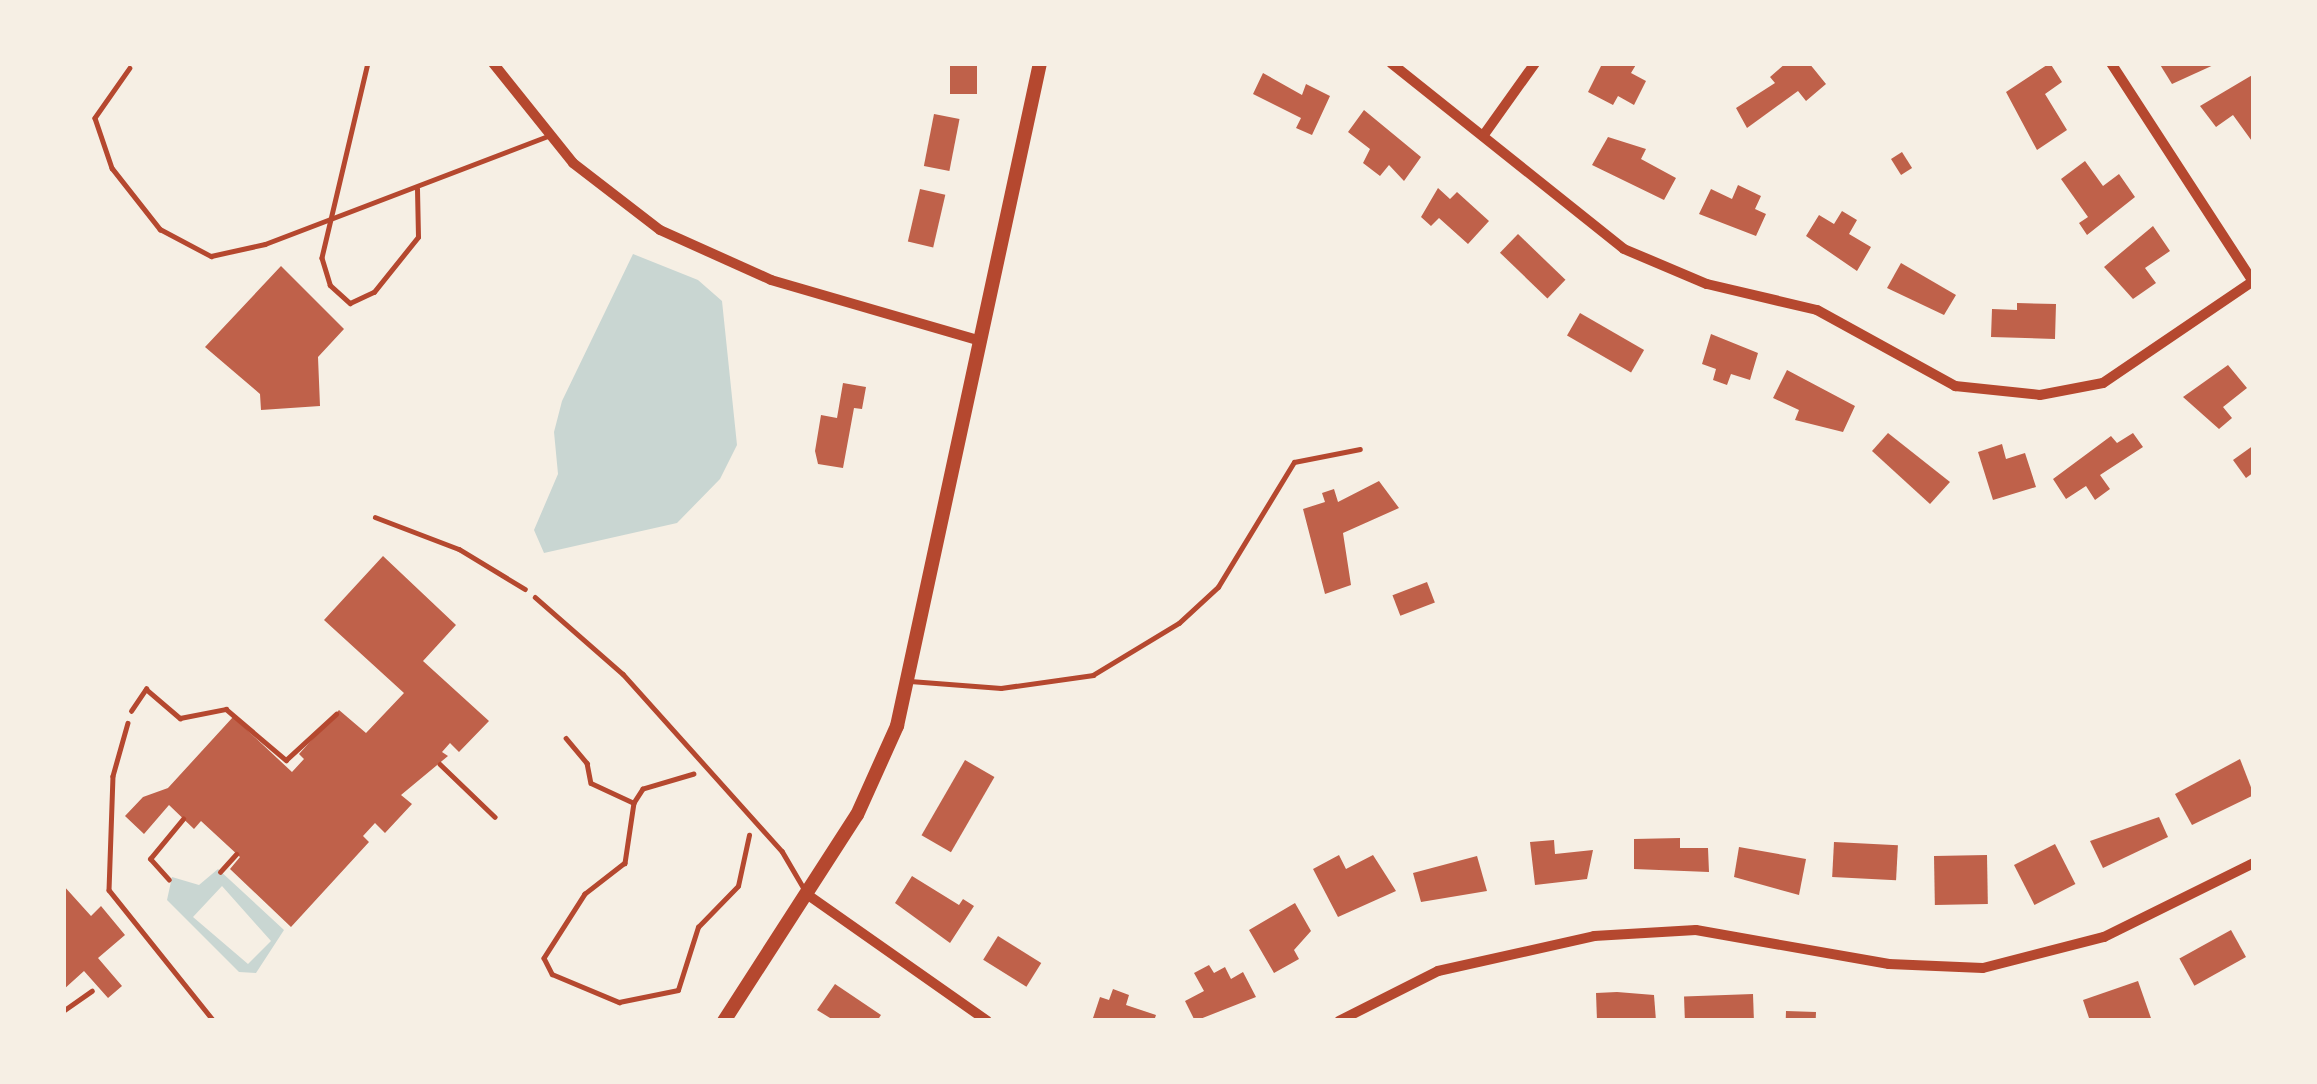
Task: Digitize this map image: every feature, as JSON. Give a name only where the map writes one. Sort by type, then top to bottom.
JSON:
[{"type":"main road","points":[[724,1021],[857,814],[910,681],[1040,63]]},
{"type":"street","points":[[493,63],[548,136],[629,211],[704,253],[981,341]]},
{"type":"street","points":[[1391,63],[1642,260],[1817,310],[1954,386],[2040,395],[2103,383],[2253,282],[2111,63]]},
{"type":"street","points":[[1483,136],[1535,63]]},
{"type":"street","points":[[1339,1021],[1457,965],[1611,934],[1696,930],[1889,964],[1983,968],[2104,937],[2254,862]]},
{"type":"street","points":[[808,895],[987,1021]]},
{"type":"lane","points":[[368,63],[335,219],[322,258],[330,285],[350,303],[374,292],[418,237],[417,189]]},
{"type":"lane","points":[[130,68],[95,118],[112,167],[160,229],[212,256],[335,219],[548,136]]},
{"type":"lane","points":[[910,681],[1001,688],[1093,675],[1179,623],[1218,586],[1294,462],[1360,449]]},
{"type":"lane","points":[[536,597],[622,674],[752,818],[808,895]]},
{"type":"lane","points":[[128,723],[112,776],[109,890],[214,1021]]},
{"type":"lane","points":[[442,1021],[493,1021]]},
{"type":"path","points":[[375,517],[459,549],[536,597]]},
{"type":"path","points":[[128,723],[146,689],[180,718],[226,709],[286,760],[336,714]]},
{"type":"path","points":[[566,738],[587,763],[591,783],[634,803]]},
{"type":"path","points":[[440,764],[495,817]]},
{"type":"path","points":[[712,773],[653,781],[634,803],[625,862],[585,894],[544,958],[552,974],[619,1002],[678,990],[698,927],[738,886],[752,818]]},
{"type":"path","points":[[169,880],[150,859],[183,819]]},
{"type":"path","points":[[220,872],[236,854]]},
{"type":"path","points":[[63,1011],[92,991]]},
{"type":"shaded area","points":[[633,254],[698,280],[722,301],[737,445],[720,479],[677,523],[544,553],[534,530],[558,474],[554,432],[562,401]]},
{"type":"shaded area","points":[[218,869],[284,930],[256,973],[239,972],[167,900],[172,877],[199,885]],"holes":[[[222,886],[271,941],[248,964],[193,917]]]},
{"type":"building","points":[[950,63],[977,63],[977,94],[950,94]]},
{"type":"building","points":[[1595,63],[1637,63],[1631,73],[1646,81],[1634,105],[1618,96],[1613,105],[1588,92],[1601,66]]},
{"type":"building","points":[[1786,63],[1809,63],[1826,84],[1806,101],[1798,91],[1747,128],[1736,108],[1775,83],[1770,77]]},
{"type":"building","points":[[2050,63],[2062,82],[2045,94],[2067,130],[2037,150],[2006,92]]},
{"type":"building","points":[[2159,63],[2218,63],[2172,84]]},
{"type":"building","points":[[1263,73],[1302,95],[1306,84],[1330,96],[1312,135],[1296,128],[1301,118],[1253,94]]},
{"type":"building","points":[[2254,74],[2254,144],[2233,115],[2216,127],[2200,106]]},
{"type":"building","points":[[1364,110],[1421,157],[1404,181],[1389,165],[1380,176],[1363,163],[1370,149],[1348,132]]},
{"type":"building","points":[[934,114],[960,119],[949,171],[924,166]]},
{"type":"building","points":[[1608,137],[1646,149],[1641,159],[1676,178],[1664,200],[1592,165]]},
{"type":"building","points":[[1902,152],[1912,168],[1901,175],[1891,159]]},
{"type":"building","points":[[2085,161],[2103,186],[2119,174],[2135,197],[2087,235],[2079,223],[2088,217],[2061,179]]},
{"type":"building","points":[[1738,185],[1761,196],[1755,209],[1766,214],[1756,236],[1699,214],[1711,189],[1732,199]]},
{"type":"building","points":[[1438,188],[1450,199],[1457,192],[1489,221],[1468,244],[1439,218],[1431,226],[1421,217]]},
{"type":"building","points":[[920,189],[945,195],[933,247],[908,242]]},
{"type":"building","points":[[1842,211],[1857,220],[1849,234],[1871,247],[1857,271],[1806,236],[1819,215],[1834,224]]},
{"type":"building","points":[[2153,226],[2170,251],[2145,268],[2156,283],[2133,299],[2104,267]]},
{"type":"building","points":[[1518,234],[1565,280],[1547,299],[1500,253]]},
{"type":"building","points":[[1901,263],[1956,295],[1944,315],[1887,288]]},
{"type":"building","points":[[281,266],[344,329],[318,357],[320,406],[261,410],[260,394],[205,347]]},
{"type":"building","points":[[2017,303],[2056,304],[2055,339],[1991,337],[1992,309],[2017,310]]},
{"type":"building","points":[[1580,313],[1644,350],[1631,373],[1567,336]]},
{"type":"building","points":[[1711,334],[1758,353],[1750,380],[1731,374],[1727,385],[1713,380],[1716,369],[1702,364]]},
{"type":"building","points":[[2228,365],[2247,388],[2223,407],[2232,418],[2219,429],[2183,397]]},
{"type":"building","points":[[1787,370],[1855,406],[1843,432],[1795,420],[1799,410],[1773,398]]},
{"type":"building","points":[[843,383],[866,387],[862,409],[854,408],[843,468],[818,464],[815,451],[821,415],[837,418]]},
{"type":"building","points":[[1888,433],[1950,482],[1930,504],[1872,451]]},
{"type":"building","points":[[2133,433],[2143,447],[2100,475],[2110,489],[2095,500],[2086,486],[2066,499],[2053,479],[2111,436],[2117,443]]},
{"type":"building","points":[[2002,444],[2006,459],[2025,453],[2036,487],[1993,500],[1978,452]]},
{"type":"building","points":[[2254,445],[2254,472],[2246,478],[2233,460]]},
{"type":"building","points":[[1379,481],[1399,508],[1343,533],[1351,585],[1325,594],[1303,509],[1325,502],[1322,493],[1334,489],[1338,502]]},
{"type":"building","points":[[383,556],[456,625],[423,661],[489,721],[459,752],[450,743],[442,752],[448,756],[401,795],[412,804],[385,833],[375,823],[363,836],[369,842],[291,927],[230,869],[240,857],[201,821],[194,829],[169,805],[144,834],[125,816],[143,797],[168,788],[233,717],[292,772],[304,759],[299,754],[339,710],[366,733],[404,693],[324,620]]},
{"type":"building","points":[[1427,582],[1435,603],[1400,616],[1392,595]]},
{"type":"building","points":[[2240,759],[2254,795],[2192,825],[2175,794]]},
{"type":"building","points":[[965,760],[994,777],[951,852],[922,835]]},
{"type":"building","points":[[2159,817],[2168,837],[2103,868],[2090,841]]},
{"type":"building","points":[[1680,838],[1680,848],[1708,848],[1709,872],[1634,869],[1634,839]]},
{"type":"building","points":[[1554,840],[1555,854],[1593,850],[1587,879],[1535,885],[1530,842]]},
{"type":"building","points":[[1834,842],[1898,845],[1896,880],[1832,877]]},
{"type":"building","points":[[2055,844],[2075,884],[2034,905],[2014,865]]},
{"type":"building","points":[[1739,847],[1806,859],[1799,895],[1734,877]]},
{"type":"building","points":[[1339,855],[1346,869],[1373,855],[1396,891],[1338,917],[1313,869]]},
{"type":"building","points":[[1987,855],[1988,904],[1935,905],[1934,856]]},
{"type":"building","points":[[1477,856],[1487,891],[1421,902],[1413,873]]},
{"type":"building","points":[[912,876],[959,905],[963,899],[974,906],[950,943],[895,903]]},
{"type":"building","points":[[63,885],[91,916],[101,906],[125,935],[98,958],[122,986],[108,998],[84,971],[63,990]]},
{"type":"building","points":[[1295,903],[1311,931],[1294,950],[1299,959],[1274,973],[1249,930]]},
{"type":"building","points":[[2231,930],[2246,957],[2194,986],[2179,959]]},
{"type":"building","points":[[998,936],[1041,963],[1026,987],[983,960]]},
{"type":"building","points":[[1209,965],[1214,973],[1225,967],[1231,979],[1243,972],[1256,997],[1195,1021],[1185,1001],[1204,991],[1194,973]]},
{"type":"building","points":[[2138,981],[2152,1021],[2090,1021],[2083,1000]]},
{"type":"building","points":[[835,984],[881,1015],[877,1021],[835,1021],[817,1010]]},
{"type":"building","points":[[1113,989],[1129,995],[1126,1005],[1156,1015],[1154,1021],[1092,1021],[1100,997],[1109,1000]]},
{"type":"building","points":[[1596,993],[1654,995],[1656,1021],[1597,1021]]},
{"type":"building","points":[[1753,994],[1754,1021],[1685,1021],[1684,996]]},
{"type":"building","points":[[1786,1011],[1816,1012],[1816,1021],[1786,1021]]}]
